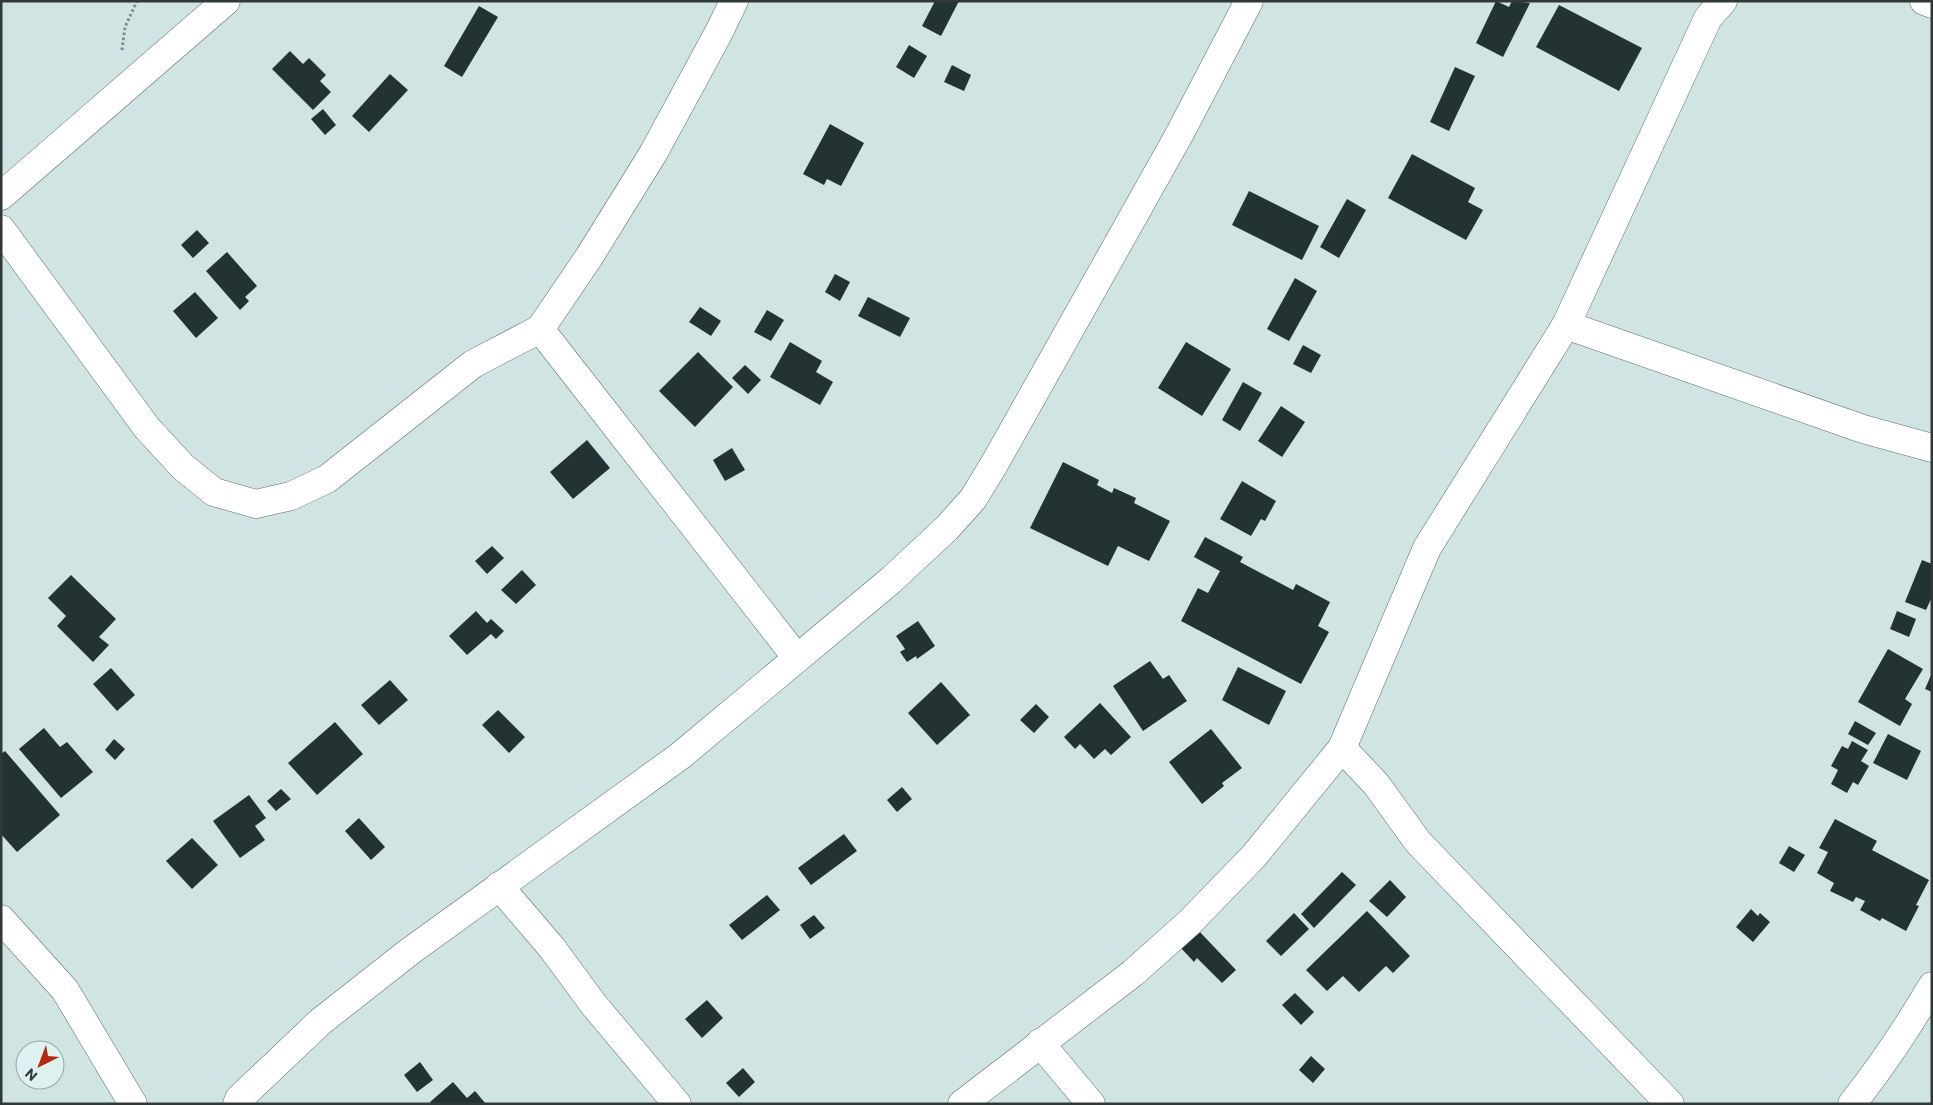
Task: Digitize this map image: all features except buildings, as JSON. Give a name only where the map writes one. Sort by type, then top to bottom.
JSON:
[{"type":"street","points":[[1,196],[226,1]]},
{"type":"street","points":[[1,229],[147,428],[183,467],[214,492],[256,504],[291,496],[327,479],[473,364],[540,329],[654,152],[734,1]]},
{"type":"street","points":[[231,1102],[320,1022],[409,952],[680,756],[890,581],[946,528],[973,498],[1180,135],[1250,1]]},
{"type":"street","points":[[1924,1],[1932,4]]},
{"type":"street","points":[[962,1104],[1133,973],[1190,922],[1254,856],[1342,748],[1427,548],[1566,324],[1710,7]]},
{"type":"street","points":[[1566,324],[1863,429],[1932,448]]},
{"type":"street","points":[[540,329],[797,658]]},
{"type":"street","points":[[1342,748],[1376,784],[1418,842],[1670,1104]]},
{"type":"street","points":[[499,886],[552,948],[594,1005],[678,1104]]},
{"type":"street","points":[[1,919],[66,990],[133,1104]]},
{"type":"street","points":[[1852,1104],[1878,1071],[1932,986]]},
{"type":"street","points":[[1040,1043],[1091,1104]]},
{"type":"path","points":[[124,90],[121,66],[125,27],[137,1]]}]
